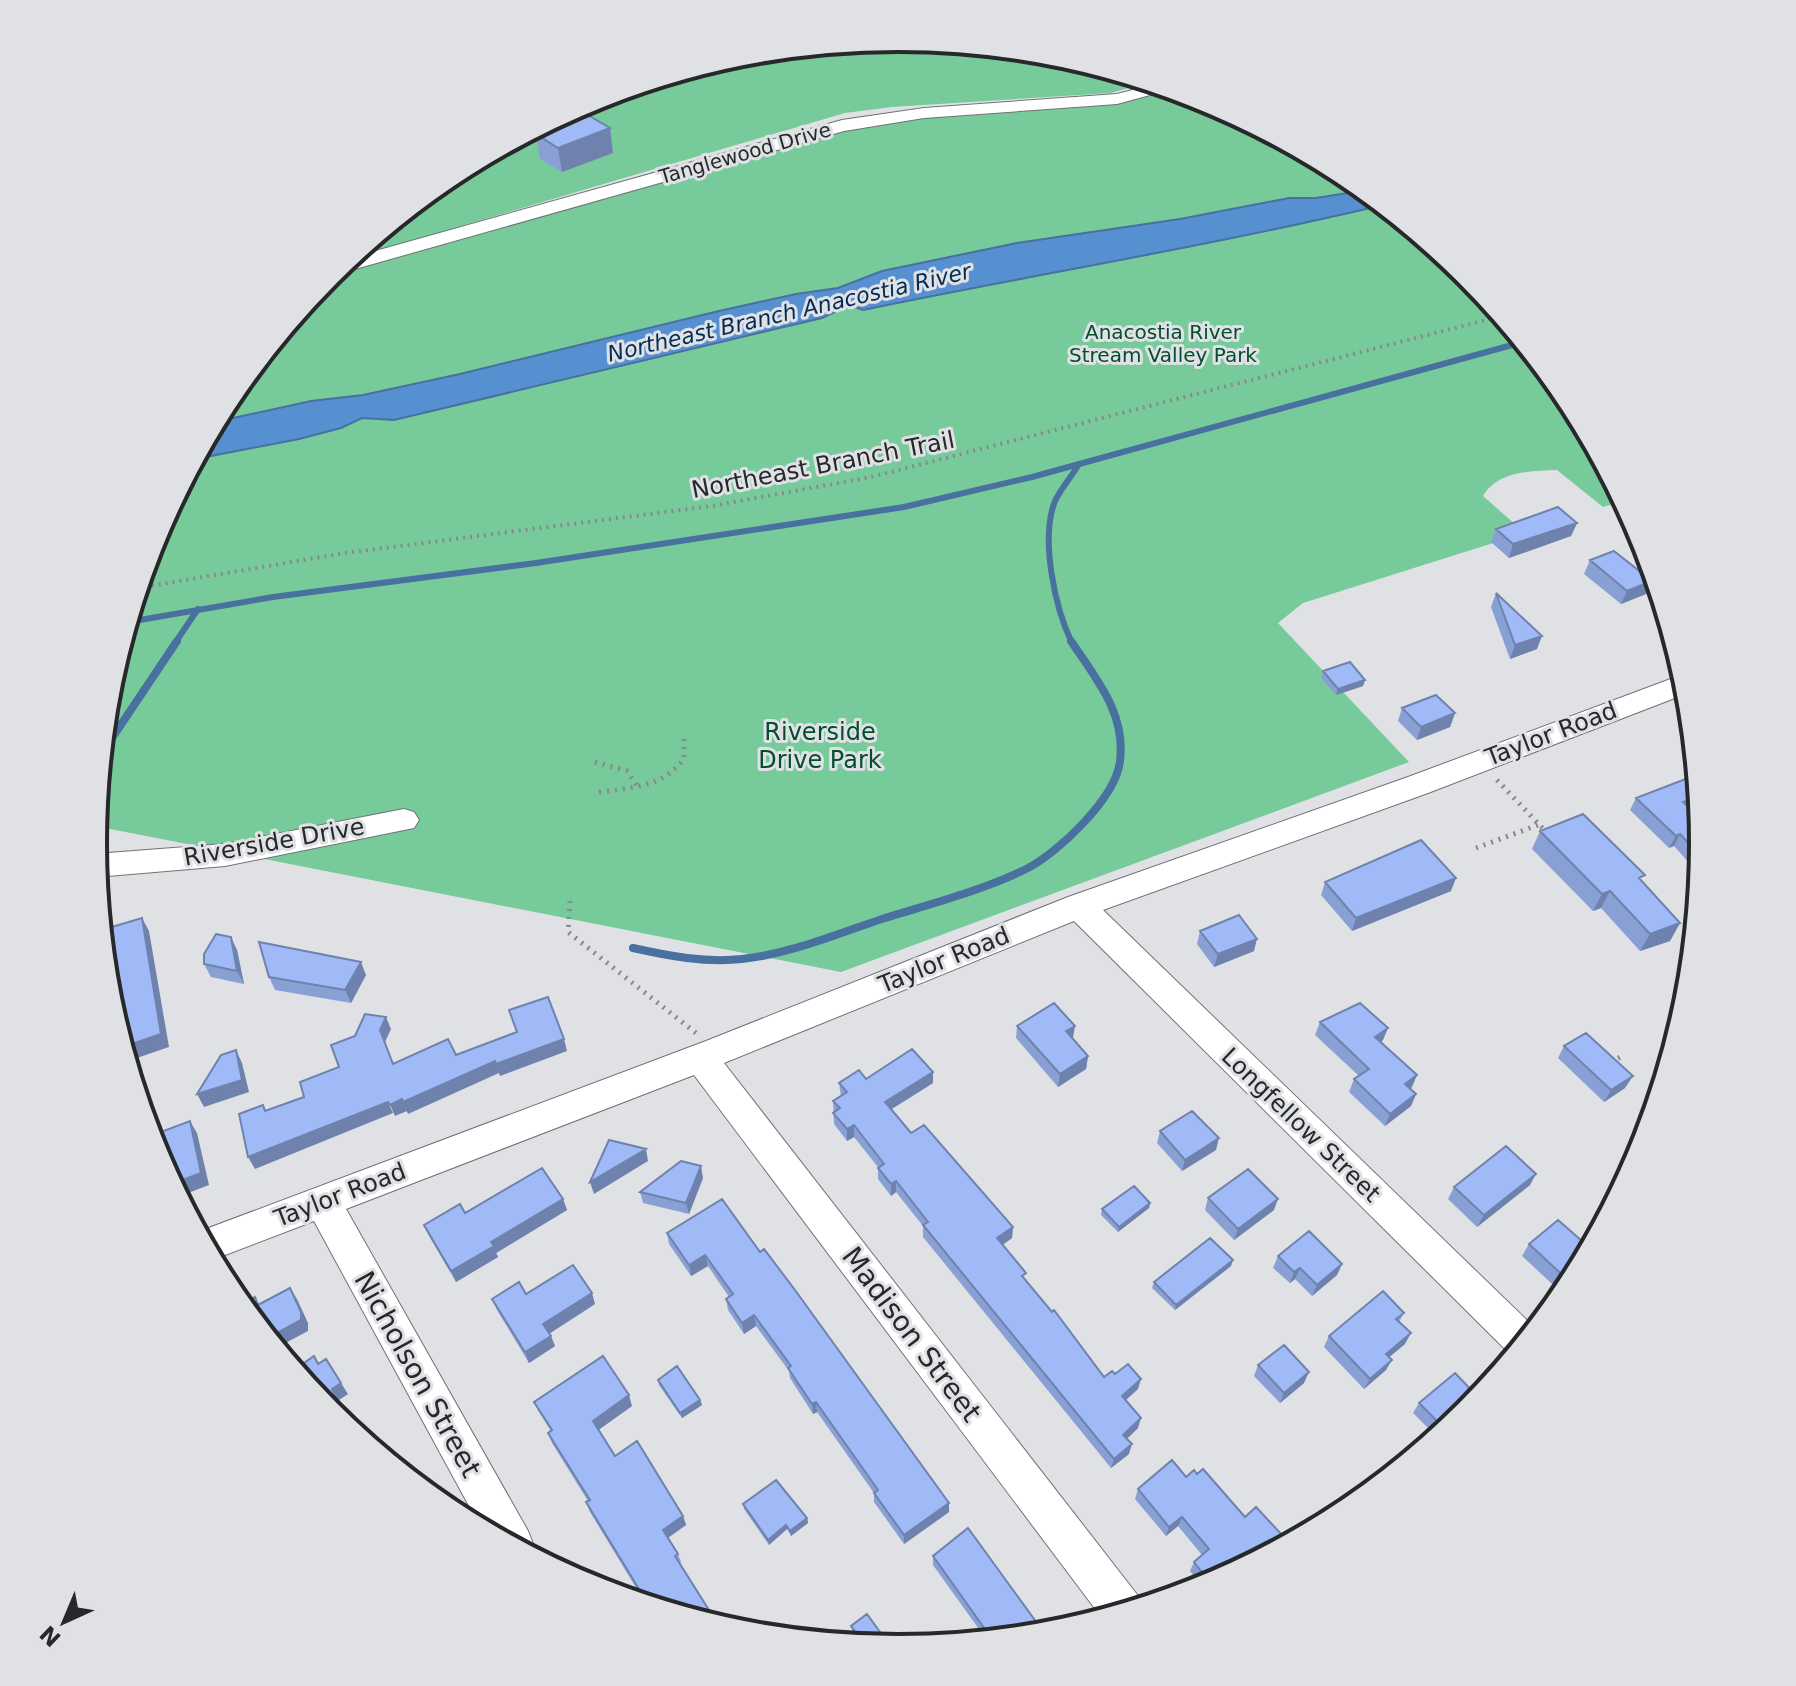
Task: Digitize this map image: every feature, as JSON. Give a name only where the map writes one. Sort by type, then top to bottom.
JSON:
[{"type":"street","name":"Tanglewood Drive","points":[[363,261],[851,124],[924,113],[1117,99],[1145,92]]},
{"type":"street","name":"Taylor Road","points":[[216,1242],[709,1054],[1079,906],[1418,785],[1674,688]]},
{"type":"street","name":"Riverside Drive","points":[[108,865],[225,855],[344,829],[404,820]]},
{"type":"street","name":"Longfellow Street","points":[[1079,906],[1103,933],[1517,1336]]},
{"type":"street","name":"Madison Street","points":[[709,1054],[1117,1603]]},
{"type":"street","name":"Nicholson Street","points":[[323,1202],[503,1529]]},
{"type":"path","name":"Northeast Branch Trail","points":[[150,586],[345,553],[712,506],[871,477],[1491,319]]},
{"type":"path","points":[[599,792],[656,784],[677,770],[684,759],[684,737]]},
{"type":"path","points":[[595,762],[630,772],[635,776],[638,787]]},
{"type":"path","points":[[1497,780],[1548,834]]},
{"type":"path","points":[[1476,848],[1538,825]]},
{"type":"path","points":[[570,901],[568,932],[709,1054]]},
{"type":"path","points":[[1602,1067],[1624,1055]]},
{"type":"green space","points":[[846,54],[950,54],[1052,67],[1130,87],[1111,93],[892,107],[845,113],[468,224],[368,256],[416,215],[459,185],[548,134],[644,94],[744,67]]},
{"type":"green space","name":"Anacostia River Stream Valley Park","points":[[1151,94],[1201,112],[1294,158],[1380,215],[1457,284],[1526,361],[1583,448],[1612,504],[1603,507],[1557,470],[1506,477],[1483,496],[1525,533],[1303,603],[1278,623],[1409,762],[841,972],[108,828],[114,740],[122,689],[134,638],[167,540],[213,447],[240,404],[303,321],[356,267],[810,134],[907,117],[1123,102]]},
{"type":"water","name":"Northeast Branch Anacostia River","points":[[1348,193],[1370,208],[1189,247],[863,310],[849,305],[822,318],[394,420],[362,418],[341,428],[299,439],[208,456],[231,419],[460,374],[719,311],[838,288],[882,271],[1017,243],[1180,219],[1289,198]]},
{"type":"building","points":[[588,115],[610,128],[558,148],[541,137]]},
{"type":"building","points":[[1558,507],[1577,523],[1513,544],[1496,529]]},
{"type":"building","points":[[1614,551],[1641,572],[1645,584],[1627,591],[1590,560]]},
{"type":"building","points":[[1496,593],[1542,636],[1515,645]]},
{"type":"building","points":[[1350,662],[1365,680],[1338,689],[1323,671]]},
{"type":"building","points":[[1436,695],[1455,713],[1421,727],[1402,708]]},
{"type":"building","points":[[1686,779],[1687,800],[1683,802],[1688,806],[1689,844],[1680,834],[1676,836],[1636,798]]},
{"type":"building","points":[[1583,814],[1645,875],[1639,878],[1680,923],[1650,934],[1610,891],[1602,894],[1540,831]]},
{"type":"building","points":[[1421,840],[1456,878],[1356,918],[1325,882]]},
{"type":"building","points":[[1239,915],[1257,939],[1218,954],[1200,931]]},
{"type":"building","points":[[142,918],[161,1034],[133,1044],[122,997],[112,927]]},
{"type":"building","points":[[216,934],[231,937],[237,971],[204,964],[204,954]]},
{"type":"building","points":[[259,942],[361,962],[345,990],[269,977]]},
{"type":"building","points":[[548,997],[564,1039],[496,1064],[495,1061],[403,1102],[402,1099],[390,1105],[388,1102],[248,1157],[239,1114],[263,1105],[265,1111],[304,1097],[300,1082],[339,1067],[331,1045],[355,1036],[365,1014],[386,1017],[380,1030],[393,1064],[448,1039],[456,1055],[517,1032],[509,1010]]},
{"type":"building","points":[[1054,1003],[1075,1026],[1066,1031],[1088,1056],[1060,1074],[1017,1026]]},
{"type":"building","points":[[1360,1003],[1388,1028],[1375,1037],[1417,1075],[1405,1084],[1416,1094],[1390,1114],[1354,1079],[1369,1069],[1320,1022]]},
{"type":"building","points":[[1586,1033],[1633,1076],[1611,1090],[1564,1046]]},
{"type":"building","points":[[912,1049],[933,1072],[885,1102],[911,1133],[924,1125],[1013,1227],[997,1238],[1026,1273],[1022,1276],[1052,1312],[1054,1310],[1104,1377],[1112,1371],[1115,1374],[1128,1364],[1141,1379],[1122,1396],[1141,1418],[1123,1435],[1132,1444],[1114,1459],[923,1225],[928,1222],[896,1181],[891,1184],[878,1168],[884,1164],[854,1125],[847,1129],[833,1113],[840,1108],[833,1101],[847,1092],[839,1083],[859,1070],[866,1079]]},
{"type":"building","points":[[236,1050],[242,1080],[197,1094],[221,1055]]},
{"type":"building","points":[[1192,1111],[1219,1138],[1185,1160],[1160,1131]]},
{"type":"building","points":[[190,1121],[201,1173],[183,1180],[162,1132]]},
{"type":"building","points":[[609,1140],[646,1149],[590,1182]]},
{"type":"building","points":[[1506,1146],[1536,1174],[1484,1215],[1454,1187]]},
{"type":"building","points":[[681,1161],[701,1166],[686,1203],[640,1192]]},
{"type":"building","points":[[542,1168],[563,1199],[491,1242],[494,1246],[451,1271],[424,1225],[460,1204],[465,1213]]},
{"type":"building","points":[[1248,1169],[1278,1199],[1238,1229],[1208,1198]]},
{"type":"building","points":[[1134,1186],[1150,1203],[1119,1227],[1102,1209]]},
{"type":"building","points":[[722,1199],[760,1252],[764,1249],[795,1290],[949,1503],[904,1535],[874,1493],[878,1490],[816,1402],[812,1404],[788,1368],[791,1366],[754,1315],[742,1323],[726,1299],[733,1294],[705,1255],[689,1265],[667,1233]]},
{"type":"building","points":[[1558,1220],[1582,1241],[1561,1274],[1529,1244]]},
{"type":"building","points":[[1309,1231],[1342,1264],[1317,1285],[1300,1268],[1294,1272],[1278,1256]]},
{"type":"building","points":[[1210,1238],[1233,1260],[1176,1305],[1154,1282]]},
{"type":"building","points":[[573,1265],[592,1293],[543,1324],[551,1336],[525,1352],[492,1299],[519,1282],[526,1294]]},
{"type":"building","points":[[290,1288],[301,1312],[301,1320],[277,1333],[252,1299],[255,1297],[258,1305]]},
{"type":"building","points":[[1383,1291],[1404,1313],[1396,1319],[1411,1333],[1386,1354],[1392,1360],[1370,1379],[1329,1336]]},
{"type":"building","points":[[1284,1345],[1309,1372],[1284,1393],[1258,1365]]},
{"type":"building","points":[[314,1356],[318,1364],[326,1359],[341,1383],[332,1389],[339,1402],[303,1365]]},
{"type":"building","points":[[603,1356],[629,1395],[593,1421],[615,1456],[637,1441],[683,1516],[663,1530],[678,1554],[675,1556],[709,1611],[640,1590],[586,1502],[590,1500],[548,1433],[552,1430],[534,1402]]},
{"type":"building","points":[[677,1366],[700,1400],[680,1413],[658,1380]]},
{"type":"building","points":[[1455,1373],[1470,1389],[1437,1421],[1419,1403]]},
{"type":"building","points":[[1172,1460],[1186,1477],[1194,1470],[1197,1474],[1203,1469],[1245,1517],[1256,1507],[1281,1534],[1203,1573],[1194,1562],[1209,1549],[1182,1517],[1169,1527],[1138,1489]]},
{"type":"building","points":[[776,1480],[807,1518],[790,1531],[786,1525],[768,1540],[743,1504]]},
{"type":"building","points":[[968,1528],[1036,1622],[985,1629],[933,1556]]},
{"type":"building","points":[[867,1614],[880,1632],[856,1632],[851,1626]]},
{"type":"waterway","points":[[1079,464],[1513,345]]},
{"type":"waterway","points":[[197,610],[904,507],[1079,464]]},
{"type":"waterway","points":[[1072,642],[1055,593],[1049,534],[1055,501],[1079,464]]},
{"type":"waterway","points":[[140,620],[197,610]]},
{"type":"waterway","points":[[175,643],[197,610]]},
{"type":"waterway","points":[[115,734],[177,641]]},
{"type":"waterway","points":[[633,948],[714,960],[778,953],[973,891],[1026,869],[1054,851],[1097,807],[1116,776],[1120,761],[1121,744],[1114,712],[1072,642]]},
{"type":"park label","name":"Riverside Drive Park","points":[[820,746]]}]
